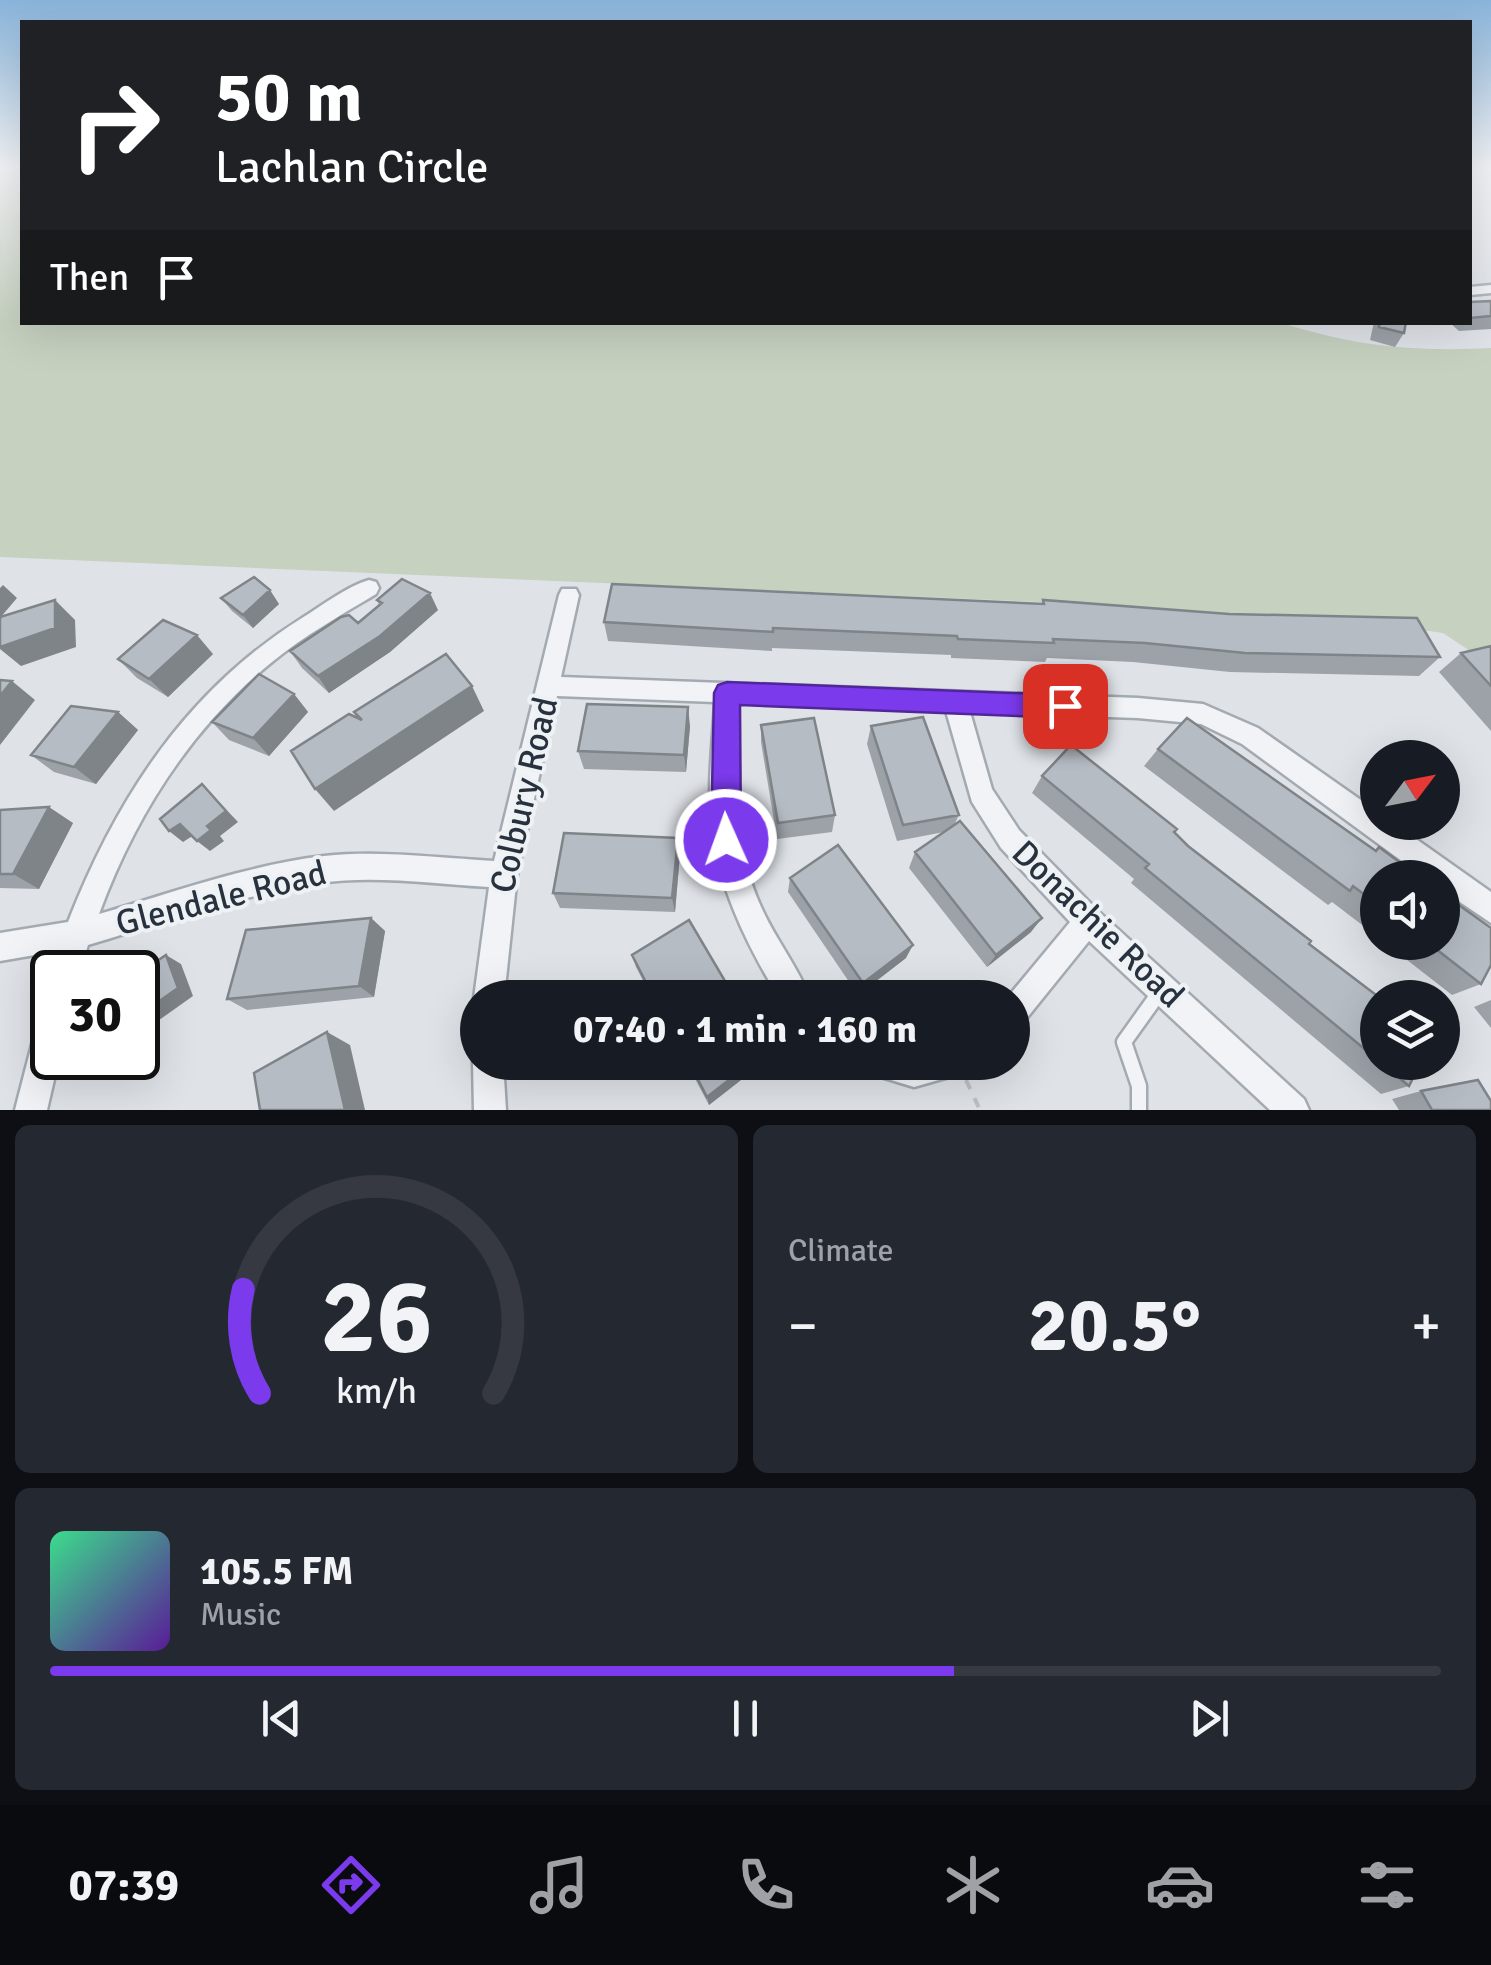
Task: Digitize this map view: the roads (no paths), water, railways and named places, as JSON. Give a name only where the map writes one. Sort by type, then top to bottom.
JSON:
[{"type":"street","points":[[72,950],[124,826],[181,736],[262,657],[369,588]]},
{"type":"street","name":"Colbury Road","points":[[491,980],[504,874],[570,595]]},
{"type":"street","points":[[549,686],[1138,708],[1202,714],[1278,754],[1491,908]]},
{"type":"street","points":[[727,693],[726,840],[743,901],[785,980]]},
{"type":"street","name":"Donachie Road","points":[[956,704],[972,770],[996,819],[1050,884],[1293,1110]]},
{"type":"street","name":"Glendale Road","points":[[0,947],[76,934],[214,894],[320,870],[364,867],[504,874]]},
{"type":"street","points":[[1030,992],[1088,921]]},
{"type":"street","points":[[30,1110],[38,1080]]},
{"type":"street","points":[[489,1080],[490,1110]]},
{"type":"lane","points":[[1139,1110],[1139,1086],[1124,1042],[1162,988]]}]
